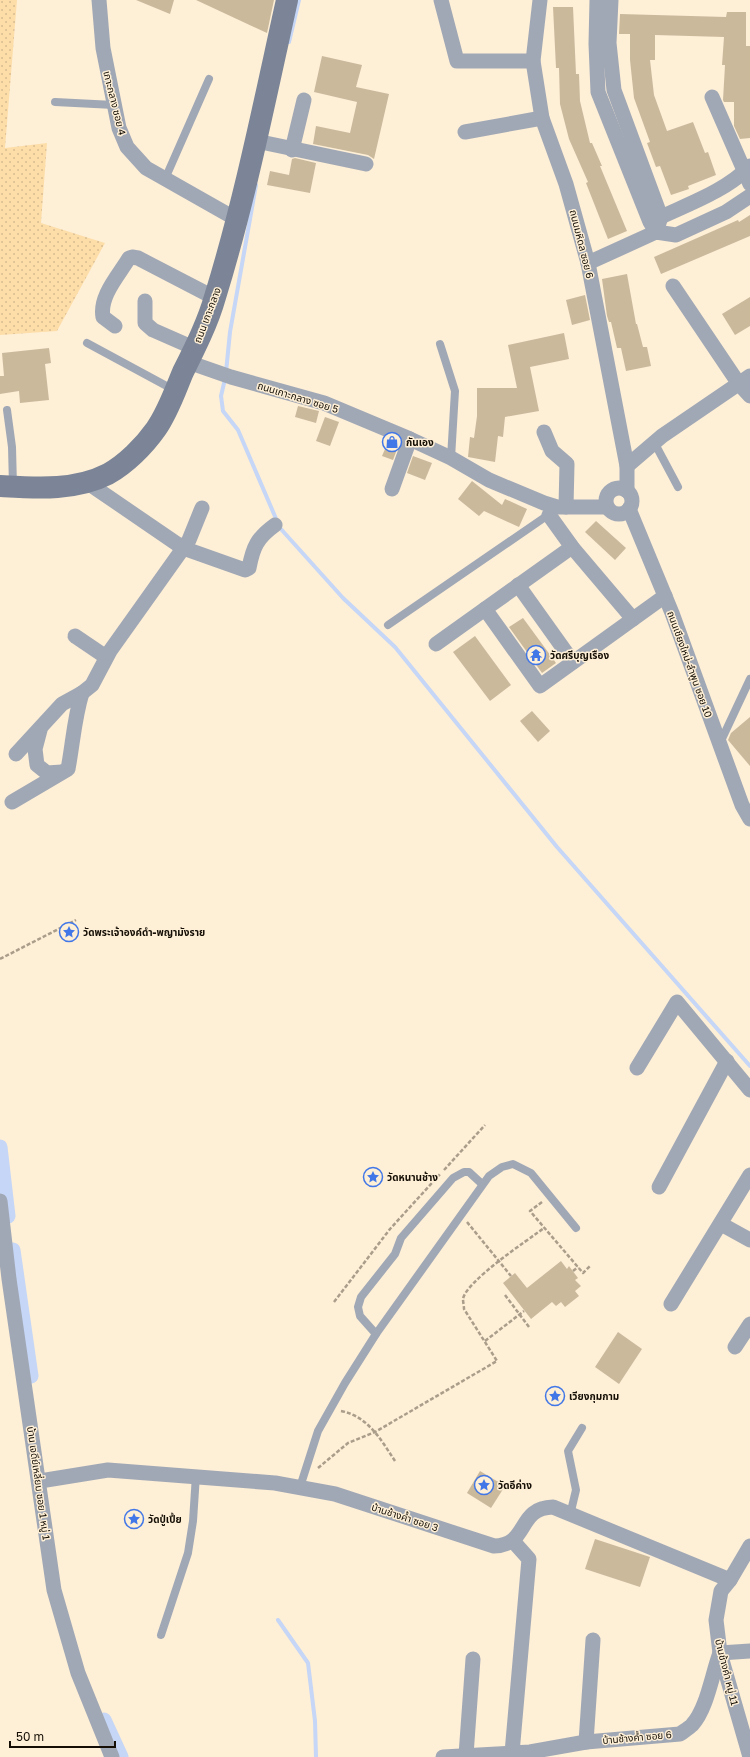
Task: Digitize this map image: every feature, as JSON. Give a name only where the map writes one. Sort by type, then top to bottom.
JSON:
[{"type":"street","name":"เกาะกลาง ซอย 4","points":[[99,0],[103,48],[114,105],[119,128],[128,147],[146,168],[236,219]]},
{"type":"street","name":"ถนน เกาะกลาง","points":[[7,486],[68,487],[88,483],[109,473],[141,448],[156,429],[175,391],[195,359],[215,298],[256,141],[287,0]]},
{"type":"street","points":[[441,0],[457,61],[533,61]]},
{"type":"street","name":"ถนนมหิดล ซอย 6","points":[[540,0],[533,61],[542,118],[566,184],[588,263],[627,466],[627,491]]},
{"type":"street","points":[[597,0],[596,44],[598,92],[650,222],[656,232]]},
{"type":"street","points":[[611,0],[609,43],[614,90],[661,217],[656,232]]},
{"type":"street","points":[[661,217],[748,174],[712,97]]},
{"type":"street","points":[[292,150],[304,100]]},
{"type":"street","points":[[465,132],[542,118]]},
{"type":"street","points":[[256,141],[292,150],[366,164]]},
{"type":"street","points":[[588,263],[656,232],[676,235],[726,212],[750,196]]},
{"type":"street","points":[[115,326],[103,317],[102,308],[104,299],[129,258],[132,257],[138,258],[215,298]]},
{"type":"street","points":[[673,286],[744,380],[750,396]]},
{"type":"street","name":"ถนนเกาะกลาง ซอย 5","points":[[145,301],[145,323],[195,359],[231,377],[324,403],[410,439],[451,458],[488,480],[558,509],[607,507]]},
{"type":"street","points":[[627,466],[654,442],[744,380]]},
{"type":"street","points":[[544,432],[552,451],[566,464],[558,509],[572,547],[633,619]]},
{"type":"street","points":[[392,489],[410,439]]},
{"type":"street","points":[[88,483],[183,548],[247,570],[249,568],[257,541],[275,525]]},
{"type":"street","points":[[618,488],[627,491],[632,500],[629,509],[620,514],[615,513],[607,507],[607,497],[609,493],[618,488]]},
{"type":"street","points":[[16,754],[62,704],[82,693],[92,685],[106,657],[189,540],[202,508]]},
{"type":"street","name":"ถนนเชียงใหม่-ลำพูน ซอย 10","points":[[629,509],[665,596],[742,805],[750,819]]},
{"type":"street","points":[[436,644],[572,547]]},
{"type":"street","points":[[518,585],[573,662]]},
{"type":"street","points":[[484,609],[540,686],[665,596]]},
{"type":"street","points":[[75,636],[106,657]]},
{"type":"street","points":[[12,802],[68,769],[73,742],[75,714],[82,693]]},
{"type":"street","points":[[41,727],[35,749],[37,765],[47,773],[63,772]]},
{"type":"street","points":[[637,1068],[676,1002],[750,1090]]},
{"type":"street","points":[[659,1187],[727,1062]]},
{"type":"street","points":[[671,1304],[750,1175]]},
{"type":"street","name":"บ้าน เจดีย์เหลี่ยม ซอย 1 หมู่ 1","points":[[0,1201],[5,1279],[45,1480],[54,1590],[78,1672],[112,1757]]},
{"type":"street","points":[[721,1224],[750,1240]]},
{"type":"street","points":[[0,1293],[5,1279]]},
{"type":"street","points":[[735,1348],[750,1324]]},
{"type":"street","name":"บ้านช้างค้ำ ซอย 3","points":[[45,1480],[108,1470],[196,1475],[275,1483],[335,1494],[494,1546],[504,1546],[513,1541]]},
{"type":"street","points":[[512,1753],[530,1559],[513,1541],[537,1509],[553,1507],[730,1580]]},
{"type":"street","name":"บ้านช้างคำ หมู่ 11","points":[[750,1546],[722,1591],[717,1610],[717,1636],[720,1653],[750,1757]]},
{"type":"street","points":[[586,1742],[592,1640]]},
{"type":"street","points":[[720,1653],[750,1651]]},
{"type":"street","name":"บ้านช้างค้ำ ซอย 6","points":[[442,1757],[512,1753],[530,1754],[586,1742],[680,1734],[692,1726],[707,1698],[713,1672],[720,1653]]},
{"type":"street","points":[[466,1755],[473,1659]]},
{"type":"lane","points":[[164,179],[209,79]]},
{"type":"lane","points":[[55,102],[114,105]]},
{"type":"lane","points":[[87,343],[175,391]]},
{"type":"lane","points":[[440,344],[455,391],[451,458]]},
{"type":"lane","points":[[7,410],[12,447],[7,486]]},
{"type":"lane","points":[[654,442],[678,487]]},
{"type":"lane","points":[[388,625],[558,509]]},
{"type":"lane","points":[[719,746],[750,679]]},
{"type":"lane","points":[[304,1488],[318,1430],[330,1409],[376,1334],[464,1219],[482,1184],[489,1176],[502,1167],[513,1164],[531,1173],[576,1228]]},
{"type":"lane","points":[[376,1334],[360,1316],[358,1307],[359,1302],[361,1297],[395,1254],[401,1238],[453,1178],[459,1174],[469,1172],[482,1184]]},
{"type":"lane","points":[[570,1515],[576,1490],[568,1451],[582,1428]]},
{"type":"lane","points":[[161,1635],[188,1553],[193,1521],[196,1475]]},
{"type":"path","points":[[0,959],[76,920]]},
{"type":"path","points":[[549,1196],[530,1211],[583,1273],[591,1265]]},
{"type":"path","points":[[471,1216],[464,1219],[510,1276]]},
{"type":"path","points":[[304,1488],[314,1471],[348,1443],[375,1432],[497,1361],[464,1309],[463,1298],[470,1287],[481,1275],[544,1228]]},
{"type":"path","points":[[573,1271],[578,1267]]},
{"type":"path","points":[[505,1295],[529,1327]]},
{"type":"path","points":[[485,1341],[524,1311]]},
{"type":"path","points":[[330,1409],[345,1412],[362,1420],[375,1432],[395,1461]]},
{"type":"shaded area","points":[[0,0],[17,0],[5,148],[47,143],[41,223],[105,243],[57,331],[0,335]]},
{"type":"building","points":[[136,0],[174,0],[170,14]]},
{"type":"building","points":[[196,0],[274,0],[267,33]]},
{"type":"building","points":[[553,7],[573,7],[576,74],[579,74],[580,101],[590,143],[592,143],[602,166],[600,166],[627,231],[608,239],[586,183],[588,182],[569,139],[560,104],[559,68],[556,68]]},
{"type":"building","points":[[727,12],[746,12],[746,46],[750,46],[750,138],[740,139],[734,126],[734,102],[724,102],[723,100],[725,65],[722,65],[724,37],[655,35],[655,60],[650,60],[654,95],[667,131],[693,122],[705,153],[708,152],[716,175],[688,186],[689,189],[671,195],[660,166],[656,167],[647,143],[650,142],[634,98],[630,60],[630,34],[619,34],[620,14],[726,17]]},
{"type":"building","points":[[322,56],[362,65],[356,87],[389,94],[374,159],[368,155],[313,144],[316,126],[350,133],[357,102],[314,92]]},
{"type":"building","points":[[295,158],[316,163],[310,193],[267,185],[270,171],[289,175],[292,159]]},
{"type":"building","points":[[750,215],[750,236],[661,274],[654,257],[738,220],[739,222]]},
{"type":"building","points":[[627,274],[636,324],[643,347],[647,347],[651,366],[626,371],[621,348],[617,348],[611,322],[609,322],[607,316],[602,279]]},
{"type":"building","points":[[585,295],[590,320],[572,325],[566,300]]},
{"type":"building","points":[[750,297],[750,326],[735,335],[722,314]]},
{"type":"building","points":[[564,333],[569,359],[530,367],[539,411],[505,417],[503,437],[498,436],[495,462],[468,457],[470,437],[474,438],[477,416],[477,388],[517,388],[508,345]]},
{"type":"building","points":[[49,348],[51,363],[45,364],[49,400],[20,403],[19,391],[0,394],[0,376],[4,376],[2,353]]},
{"type":"building","points":[[298,406],[319,411],[316,423],[295,417]]},
{"type":"building","points":[[325,417],[339,422],[330,446],[316,441]]},
{"type":"building","points":[[389,440],[399,444],[393,460],[382,456]]},
{"type":"building","points":[[413,456],[432,463],[425,480],[407,473]]},
{"type":"building","points":[[472,481],[502,505],[505,499],[527,509],[519,527],[484,511],[479,516],[458,499]]},
{"type":"building","points":[[596,521],[626,548],[615,560],[585,532]]},
{"type":"building","name":"วัดศรีบุญเรือง","points":[[523,618],[556,663],[542,673],[509,627]]},
{"type":"building","points":[[475,636],[511,685],[490,701],[453,652]]},
{"type":"building","points":[[532,711],[550,731],[538,742],[520,721]]},
{"type":"building","points":[[750,717],[750,766],[728,740],[731,733]]},
{"type":"building","points":[[561,1261],[567,1269],[569,1266],[578,1278],[575,1280],[581,1286],[575,1291],[579,1296],[565,1307],[561,1302],[556,1306],[552,1302],[531,1319],[503,1283],[515,1273],[527,1288]]},
{"type":"building","points":[[618,1332],[642,1349],[619,1384],[595,1367]]},
{"type":"building","points":[[480,1471],[505,1486],[491,1508],[467,1493]]},
{"type":"building","points":[[595,1539],[650,1557],[640,1587],[585,1569]]},
{"type":"waterway","points":[[289,42],[299,0]]},
{"type":"waterway","points":[[226,372],[230,332],[256,185]]},
{"type":"waterway","points":[[225,379],[221,396],[223,411],[238,430],[280,528],[343,598],[395,647],[557,847],[750,1066]]},
{"type":"waterway","points":[[0,1147],[8,1216]]},
{"type":"waterway","points":[[13,1250],[31,1376]]},
{"type":"waterway","points":[[278,1620],[308,1663],[315,1721],[316,1757]]},
{"type":"waterway","points":[[104,1720],[121,1757]]},
{"type":"place","name":"กันเอง","points":[[392,442]]},
{"type":"place","name":"วัดศรีบุญเรือง","points":[[536,655]]},
{"type":"place","name":"วัดพระเจ้าองค์ดำ-พญามังราย","points":[[69,932]]},
{"type":"place","name":"วัดหนานช้าง","points":[[373,1177]]},
{"type":"place","name":"เวียงกุมกาม","points":[[555,1396]]},
{"type":"place","name":"วัดอีค่าง","points":[[484,1485]]},
{"type":"place","name":"วัดปู่เปี้ย","points":[[134,1519]]}]
